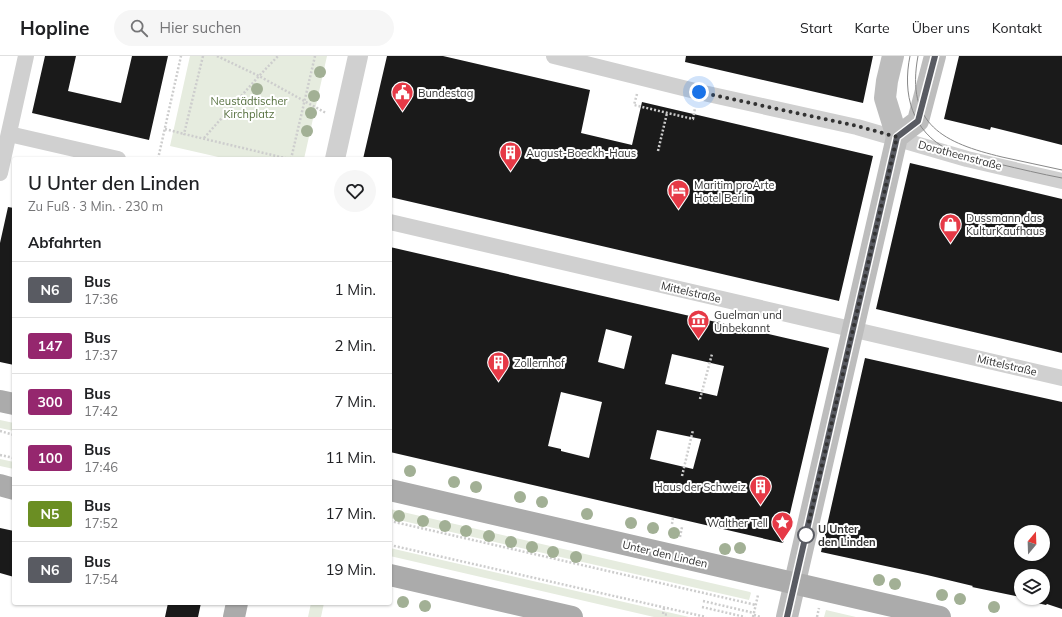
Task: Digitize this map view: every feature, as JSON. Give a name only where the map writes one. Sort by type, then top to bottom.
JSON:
[{"type":"main road","points":[[787,617],[897,137],[885,98],[887,80],[893,56]]},
{"type":"main road","points":[[897,137],[918,121],[935,56]]},
{"type":"main road","points":[[0,401],[12,404]]},
{"type":"main road","points":[[0,485],[12,488]]},
{"type":"main road","name":"Unter den Linden","points":[[392,490],[940,617]]},
{"type":"main road","points":[[392,575],[572,617]]},
{"type":"main road","points":[[234,617],[237,605]]},
{"type":"street","points":[[0,173],[26,56]]},
{"type":"street","points":[[336,157],[358,56]]},
{"type":"street","name":"Dorotheenstraße","points":[[554,56],[699,92],[857,126],[967,159],[1062,181]]},
{"type":"street","points":[[9,134],[109,157]]},
{"type":"street","name":"Mittelstraße","points":[[392,222],[1062,378]]},
{"type":"path","points":[[158,157],[181,56]]},
{"type":"path","points":[[184,134],[203,56]]},
{"type":"path","points":[[217,56],[258,76],[344,123]]},
{"type":"path","points":[[204,138],[258,76],[278,56]]},
{"type":"path","points":[[291,157],[305,101],[314,56]]},
{"type":"path","points":[[634,105],[693,119]]},
{"type":"path","points":[[658,151],[667,113]]},
{"type":"path","points":[[164,128],[282,157]]},
{"type":"path","points":[[700,399],[712,354]]},
{"type":"path","points":[[682,476],[693,430]]},
{"type":"path","points":[[0,431],[12,434]]},
{"type":"path","points":[[0,455],[12,458]]},
{"type":"path","points":[[672,524],[673,517]]},
{"type":"path","points":[[392,521],[756,605]]},
{"type":"path","points":[[680,537],[682,527]]},
{"type":"path","points":[[392,545],[706,617]]},
{"type":"path","points":[[754,615],[758,594]]},
{"type":"path","points":[[703,601],[760,617]]},
{"type":"path","points":[[702,607],[745,617]]},
{"type":"path","points":[[664,608],[663,614],[668,615]]},
{"type":"path","points":[[817,617],[819,608]]},
{"type":"green space","name":"Neustädtischer Kirchplatz","points":[[190,56],[327,56],[304,157],[218,157],[170,146]]},
{"type":"green space","points":[[0,420],[12,423],[12,431],[0,428]]},
{"type":"green space","points":[[0,459],[12,462],[12,469],[0,466]]},
{"type":"green space","points":[[392,509],[750,592],[749,600],[392,518]]},
{"type":"green space","points":[[392,548],[689,617],[654,617],[392,556]]},
{"type":"green space","points":[[311,605],[324,605],[321,617],[308,617]]},
{"type":"green space","points":[[826,610],[856,617],[824,617]]},
{"type":"building","points":[[45,56],[76,56],[68,91],[121,103],[132,56],[168,56],[149,140],[32,113]]},
{"type":"building","points":[[387,56],[443,56],[590,90],[581,133],[632,145],[642,102],[873,156],[839,301],[392,197],[392,157],[363,157]]},
{"type":"building","points":[[686,56],[873,56],[863,103],[685,62]]},
{"type":"building","points":[[959,56],[1062,56],[1062,145],[991,127],[990,130],[944,119]]},
{"type":"building","points":[[910,163],[1062,199],[1062,353],[876,309]]},
{"type":"building","points":[[8,207],[12,208],[12,365],[0,362],[0,243]]},
{"type":"building","points":[[392,247],[829,348],[783,543],[392,452]],"holes":[[[606,329],[632,336],[624,369],[598,362]],[[672,354],[724,366],[717,396],[665,384]],[[561,392],[602,402],[589,458],[548,446]],[[657,430],[701,439],[693,469],[650,459]]]},
{"type":"building","points":[[865,358],[1062,402],[1062,609],[1050,605],[1050,569],[1014,569],[1014,596],[972,587],[973,586],[821,552]]},
{"type":"building","points":[[0,528],[12,531],[12,576],[0,573]]},
{"type":"building","points":[[168,605],[201,605],[198,617],[165,617]]},
{"type":"tram line","points":[[910,56],[908,70],[909,98],[918,122],[926,133],[936,142],[949,150],[968,156],[1062,178]]},
{"type":"tram line","points":[[918,56],[915,80],[917,99],[924,115],[933,127],[947,137],[963,145],[1002,157],[1062,170]]},
{"type":"bus line","name":"N6","points":[[787,617],[822,458],[897,137],[918,121],[935,56]]},
{"type":"place","name":"Bundestag","points":[[402,112]]},
{"type":"place","name":"August-Boeckh-Haus","points":[[511,172]]},
{"type":"place","name":"Maritim proArte Hotel Berlin","points":[[679,210]]},
{"type":"place","name":"Dussmann das KulturKaufhaus","points":[[951,244]]},
{"type":"place","name":"Guelman und Unbekannt","points":[[699,340]]},
{"type":"place","name":"Zollernhof","points":[[498,382]]},
{"type":"place","name":"Haus der Schweiz","points":[[761,506]]},
{"type":"place","name":"U Unter den Linden","points":[[806,535]]},
{"type":"place","name":"Walther Tell","points":[[783,542]]},
{"type":"route","points":[[699,92],[857,126],[897,137],[822,458],[806,535]]}]
